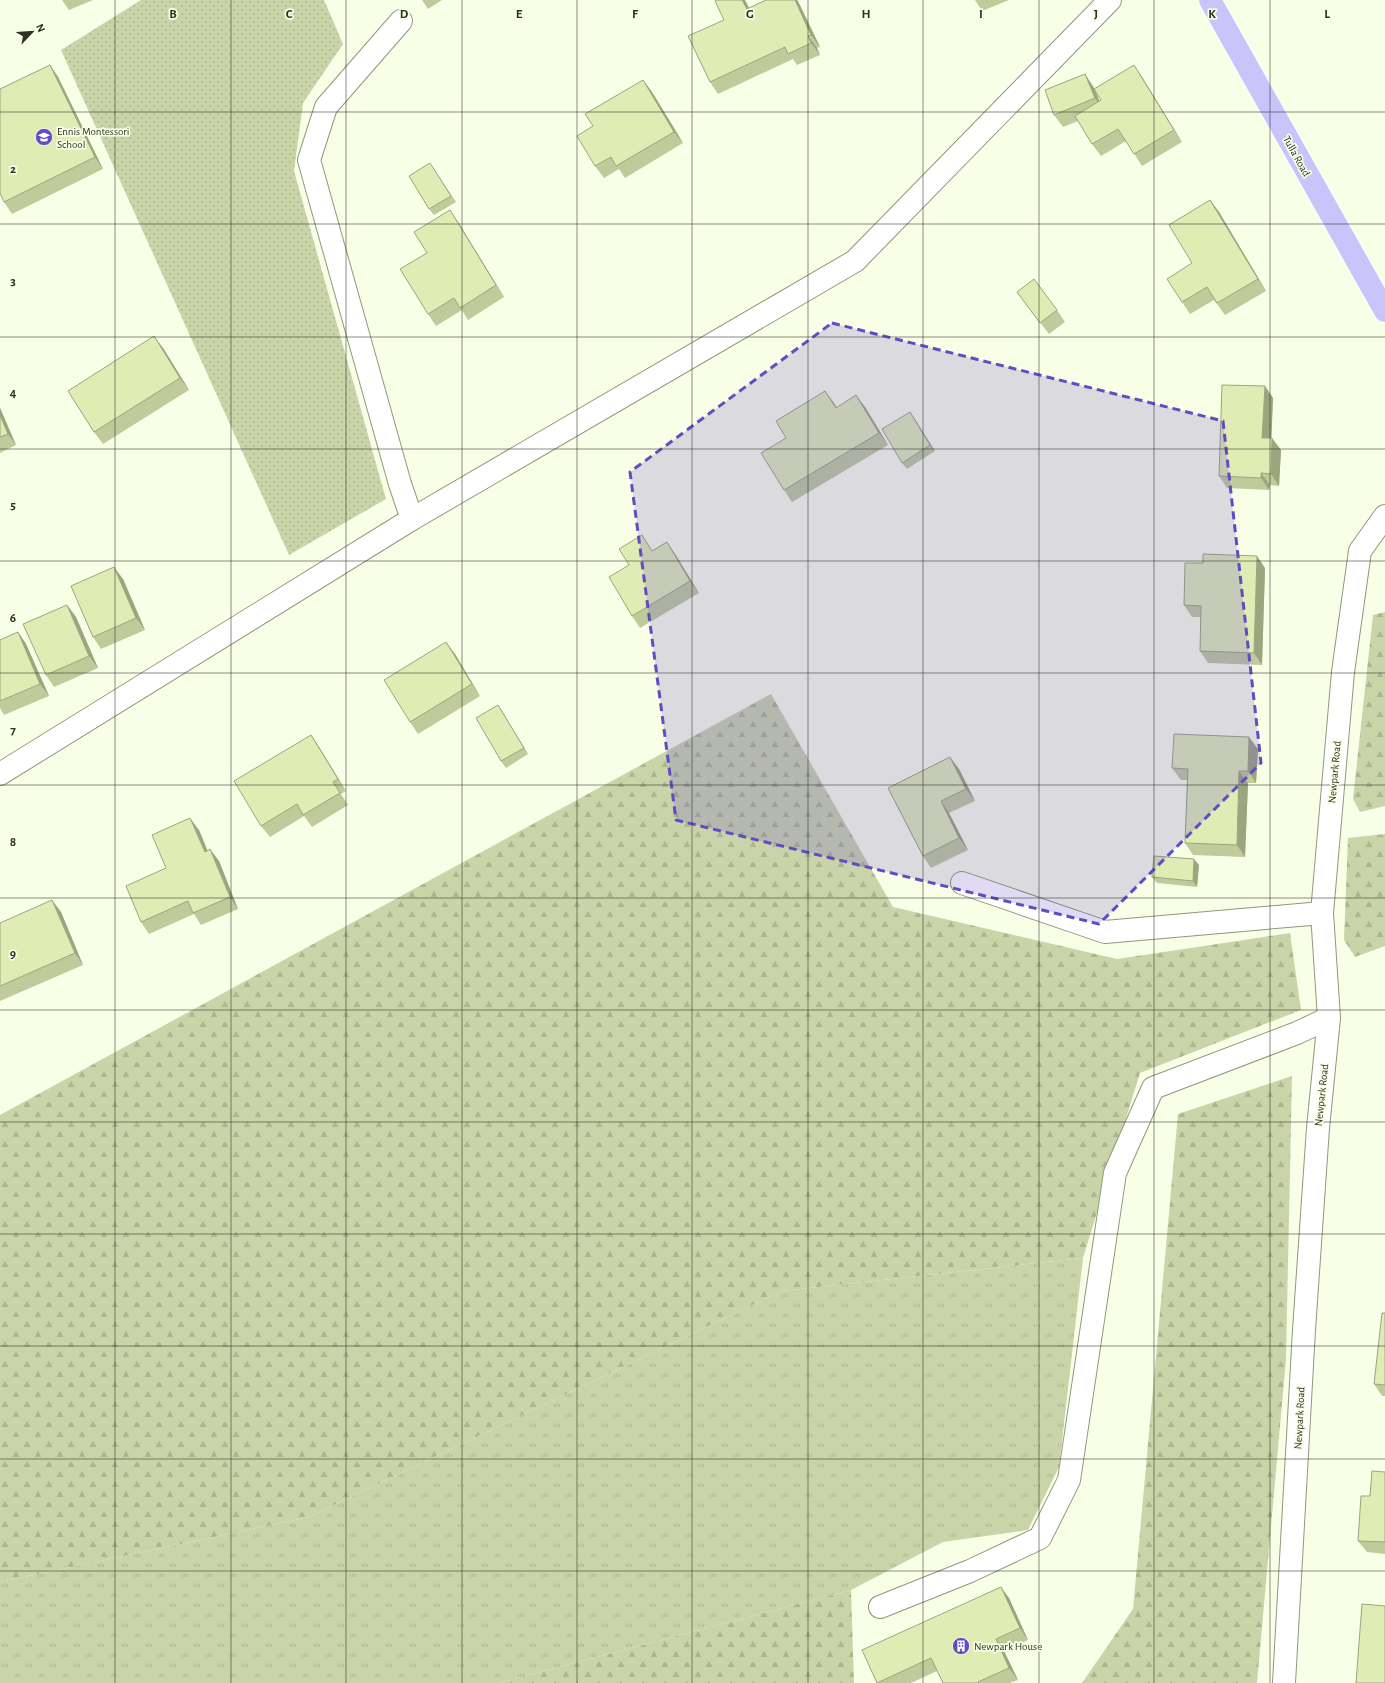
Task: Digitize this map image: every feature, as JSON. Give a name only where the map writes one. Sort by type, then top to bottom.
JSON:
[{"type":"main road","name":"Tulla Road","points":[[1210,0],[1385,312]]},
{"type":"street","points":[[0,774],[412,519],[855,261],[1110,0]]},
{"type":"street","points":[[401,21],[326,107],[309,160],[400,484],[412,519]]},
{"type":"street","name":"Newpark Road","points":[[1284,1683],[1304,1323],[1318,1128],[1329,1018],[1322,913],[1343,672],[1360,550],[1385,516]]},
{"type":"street","points":[[962,883],[1105,932],[1322,913]]},
{"type":"street","points":[[880,1607],[970,1571],[1040,1538],[1069,1480],[1115,1173],[1153,1088],[1298,1033],[1329,1018]]},
{"type":"highlighted area","points":[[832,323],[1223,421],[1261,763],[1099,924],[676,820],[630,472]]},
{"type":"green space","points":[[141,0],[324,0],[343,44],[303,103],[294,171],[386,499],[289,555],[61,50]]},
{"type":"green space","points":[[1385,612],[1385,806],[1360,812],[1353,799],[1373,615]]},
{"type":"green space","points":[[771,694],[893,907],[1117,959],[1290,933],[1301,1010],[1140,1073],[1083,1258],[782,1291],[309,1517],[0,1582],[0,1115]]},
{"type":"green space","points":[[1385,834],[1385,946],[1355,957],[1344,940],[1348,838]]},
{"type":"green space","points":[[1292,1076],[1286,1359],[1257,1683],[1082,1683],[1133,1609],[1178,1114]]},
{"type":"green space","points":[[1083,1258],[1059,1467],[1028,1530],[943,1542],[851,1590],[499,1683],[0,1683],[0,1582],[309,1517],[782,1291]]},
{"type":"green space","points":[[851,1590],[854,1683],[499,1683]]},
{"type":"building","points":[[742,0],[747,9],[766,0],[795,0],[811,35],[808,36],[811,43],[788,54],[785,47],[710,82],[688,36],[724,20],[715,1]]},
{"type":"building","name":"Ennis Montessori School","points":[[50,65],[95,157],[4,202],[0,193],[0,89]]},
{"type":"building","points":[[1134,65],[1174,130],[1134,154],[1118,129],[1092,144],[1075,116],[1101,100],[1094,89]]},
{"type":"building","points":[[1085,74],[1095,98],[1054,115],[1045,90]]},
{"type":"building","points":[[643,80],[674,132],[616,166],[611,157],[595,166],[577,136],[593,126],[585,114]]},
{"type":"building","points":[[430,163],[451,196],[429,209],[409,176]]},
{"type":"building","points":[[1210,200],[1258,279],[1217,303],[1207,287],[1182,302],[1167,279],[1192,263],[1169,225]]},
{"type":"building","points":[[450,210],[496,285],[460,308],[454,298],[428,314],[400,269],[427,253],[414,232]]},
{"type":"building","points":[[1034,279],[1057,310],[1040,323],[1017,292]]},
{"type":"building","points":[[154,336],[180,378],[94,432],[68,391]]},
{"type":"building","points":[[1222,385],[1265,386],[1262,438],[1272,438],[1271,474],[1261,473],[1261,478],[1219,476]]},
{"type":"building","points":[[825,391],[836,408],[856,395],[879,433],[784,490],[761,453],[786,438],[776,421]]},
{"type":"building","points":[[910,412],[930,445],[902,463],[882,429]]},
{"type":"building","points":[[0,415],[8,434],[0,437]]},
{"type":"building","points":[[642,535],[652,551],[667,542],[690,581],[632,616],[609,577],[629,565],[619,549]]},
{"type":"building","points":[[1203,554],[1257,556],[1254,653],[1200,651],[1201,606],[1184,605],[1185,563],[1203,563]]},
{"type":"building","points":[[114,567],[136,618],[93,637],[71,586]]},
{"type":"building","points":[[67,605],[89,656],[46,675],[23,624]]},
{"type":"building","points":[[18,632],[40,684],[0,701],[0,640]]},
{"type":"building","points":[[446,642],[472,684],[410,722],[384,680]]},
{"type":"building","points":[[498,705],[524,748],[501,761],[476,718]]},
{"type":"building","points":[[1174,734],[1249,737],[1248,771],[1239,771],[1237,845],[1185,843],[1188,769],[1172,768]]},
{"type":"building","points":[[311,735],[338,779],[333,782],[340,793],[303,815],[297,804],[261,826],[234,781]]},
{"type":"building","points":[[950,757],[966,789],[941,801],[959,838],[923,856],[888,788]]},
{"type":"building","points":[[190,818],[205,852],[210,849],[230,897],[193,913],[188,901],[141,922],[126,886],[166,868],[152,835]]},
{"type":"building","points":[[1154,856],[1194,859],[1193,881],[1152,877]]},
{"type":"building","points":[[52,900],[75,953],[0,986],[0,923]]},
{"type":"building","points":[[1382,1313],[1385,1313],[1385,1385],[1374,1384]]},
{"type":"building","points":[[1372,1471],[1385,1472],[1385,1542],[1358,1541],[1361,1496],[1370,1496]]},
{"type":"building","name":"Newpark House","points":[[1001,1587],[1020,1628],[996,1639],[1009,1668],[978,1682],[979,1683],[943,1683],[931,1658],[877,1683],[862,1650]]},
{"type":"building","points":[[1362,1604],[1385,1606],[1385,1683],[1356,1683]]},
{"type":"place","name":"Ennis Montessori School","points":[[44,137]]},
{"type":"place","name":"Newpark House","points":[[961,1646]]}]
